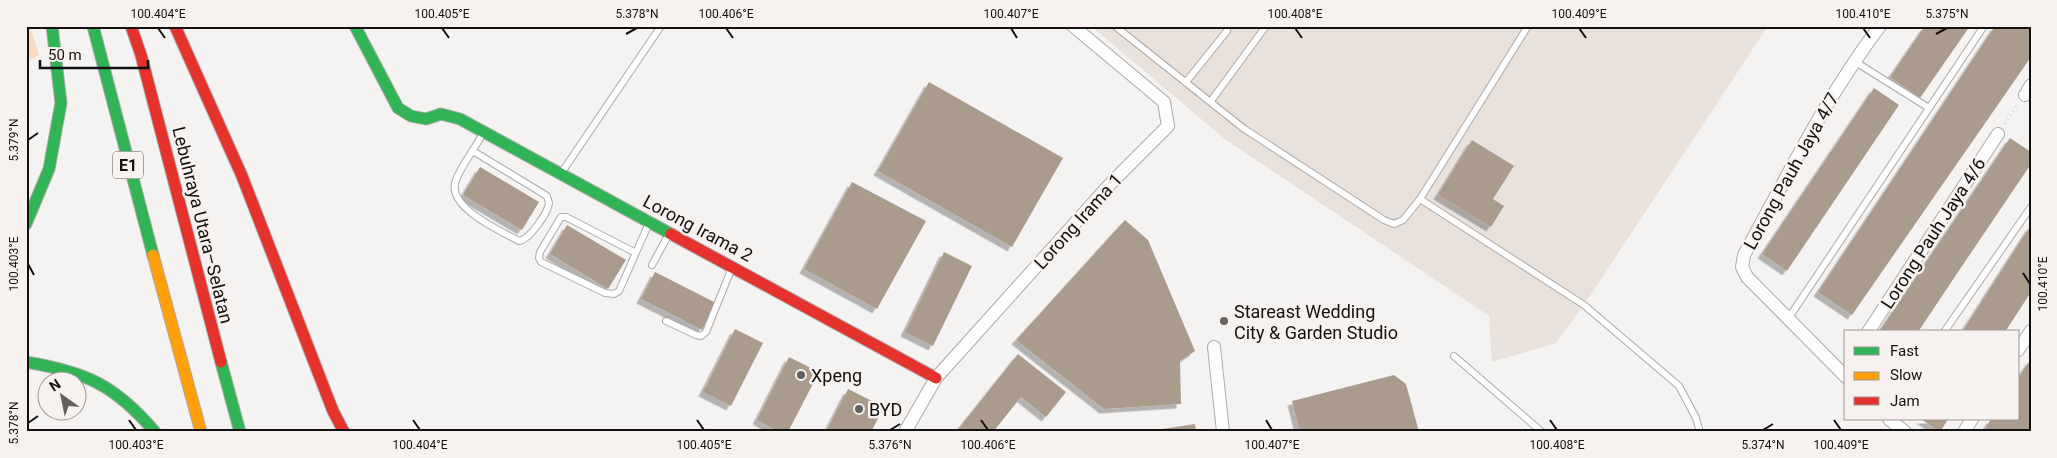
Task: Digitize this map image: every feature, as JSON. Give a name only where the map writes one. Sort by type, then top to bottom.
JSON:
[{"type":"main road","points":[[26,224],[48,169],[61,103],[52,26]]},
{"type":"main road","name":"E1","points":[[93,26],[201,432]]},
{"type":"main road","name":"Lebuhraya Utara–Selatan","points":[[132,26],[240,432]]},
{"type":"main road","points":[[175,26],[242,176],[333,411],[344,432]]},
{"type":"main road","name":"Lorong Irama 2","points":[[355,26],[398,108],[411,116],[426,119],[441,114],[460,118],[936,378]]},
{"type":"main road","points":[[26,362],[60,367],[79,373],[113,389],[143,417],[155,432]]},
{"type":"street","name":"Lorong Irama 1","points":[[906,432],[936,378],[1112,182],[1168,126],[1164,102],[1073,26]]},
{"type":"street","name":"Lorong Pauh Jaya 4/7","points":[[1844,371],[1788,319],[1747,277],[1742,267],[1744,255],[1824,109],[1854,61],[1880,26]]},
{"type":"street","name":"Lorong Pauh Jaya 4/6","points":[[1869,330],[1998,134]]},
{"type":"street","points":[[2020,347],[2031,331]]},
{"type":"street","points":[[1214,348],[1223,432]]},
{"type":"street","points":[[1890,420],[1905,432]]},
{"type":"street","points":[[1964,432],[1971,420]]},
{"type":"lane","points":[[561,174],[661,26]]},
{"type":"lane","points":[[1114,26],[1243,128],[1384,220],[1394,224],[1403,220],[1420,199],[1528,26]]},
{"type":"lane","points":[[1186,82],[1227,30],[1228,26]]},
{"type":"lane","points":[[1211,101],[1266,26]]},
{"type":"lane","points":[[1788,319],[1984,26]]},
{"type":"lane","points":[[1854,61],[1929,108]]},
{"type":"lane","points":[[473,151],[547,196],[549,203],[547,210],[529,237],[519,240],[480,219],[459,201],[455,193],[455,182],[483,132]]},
{"type":"lane","points":[[1420,199],[1584,305],[1680,386],[1696,418],[1700,432]]},
{"type":"lane","points":[[1945,330],[2031,207]]},
{"type":"lane","points":[[636,253],[566,217],[561,217],[540,252],[539,258],[542,262],[605,293],[614,294],[619,291],[650,222]]},
{"type":"lane","points":[[652,265],[670,233]]},
{"type":"lane","points":[[666,321],[702,336],[706,332],[732,266]]},
{"type":"lane","points":[[1454,356],[1542,432]]},
{"type":"path","points":[[1998,134],[2028,90]]},
{"type":"shaded area","points":[[26,26],[30,26],[39,55],[26,62]]},
{"type":"shaded area","points":[[1091,26],[1768,26],[1584,305],[1556,343],[1492,362],[1489,316],[1226,140]]},
{"type":"building","points":[[1925,26],[1970,26],[1920,98],[1890,77]]},
{"type":"building","points":[[1995,26],[2031,26],[2031,57],[1852,315],[1818,292]]},
{"type":"building","points":[[929,82],[1063,158],[1012,247],[878,171]]},
{"type":"building","points":[[1874,88],[1899,105],[1787,271],[1762,254]]},
{"type":"building","points":[[2010,138],[2031,152],[2031,164],[1919,330],[1880,330]]},
{"type":"building","points":[[1472,140],[1514,166],[1493,199],[1504,206],[1491,227],[1438,195]]},
{"type":"building","points":[[480,167],[539,202],[522,230],[463,195]]},
{"type":"building","points":[[852,182],[926,221],[877,309],[804,269]]},
{"type":"building","points":[[1125,220],[1148,240],[1195,351],[1180,361],[1181,404],[1104,409],[1016,340]]},
{"type":"building","points":[[567,225],[626,260],[608,289],[550,254]]},
{"type":"building","points":[[2031,225],[2031,292],[2006,330],[1963,330]]},
{"type":"building","points":[[944,252],[972,266],[933,346],[905,332]]},
{"type":"building","points":[[655,272],[716,303],[702,330],[641,299]]},
{"type":"building","points":[[735,329],[763,343],[731,406],[703,392]]},
{"type":"building","points":[[1018,354],[1066,392],[1046,417],[1021,397],[993,432],[956,432]]},
{"type":"building","points":[[789,357],[819,372],[788,432],[779,432],[757,420]]},
{"type":"building","points":[[2031,359],[2031,432],[1983,432],[1990,420],[2020,420],[2020,375]]},
{"type":"building","points":[[1394,375],[1406,384],[1419,432],[1300,432],[1292,401]]},
{"type":"building","points":[[848,389],[884,407],[871,432],[826,432]]},
{"type":"building","points":[[1922,420],[1947,420],[1940,432]]},
{"type":"building","points":[[1195,424],[1196,432],[1149,432],[1149,431]]},
{"type":"traffic: fast","points":[[26,224],[49,169],[61,103],[52,26]]},
{"type":"traffic: fast","points":[[93,26],[153,255]]},
{"type":"traffic: fast","points":[[355,26],[398,108],[411,116],[426,119],[441,114],[460,119],[671,234]]},
{"type":"traffic: fast","points":[[26,362],[66,371],[98,383],[126,403],[155,432]]},
{"type":"traffic: fast","points":[[221,362],[240,432]]},
{"type":"traffic: slow","points":[[153,255],[201,432]]},
{"type":"traffic: jam","points":[[131,26],[141,55],[221,362]]},
{"type":"traffic: jam","points":[[175,26],[242,176],[333,411],[344,432]]},
{"type":"traffic: jam","points":[[671,234],[936,378]]},
{"type":"place","name":"Stareast Wedding City & Garden Studio","points":[[1224,321]]},
{"type":"place","name":"Xpeng","points":[[801,375]]},
{"type":"place","name":"BYD","points":[[859,409]]}]
